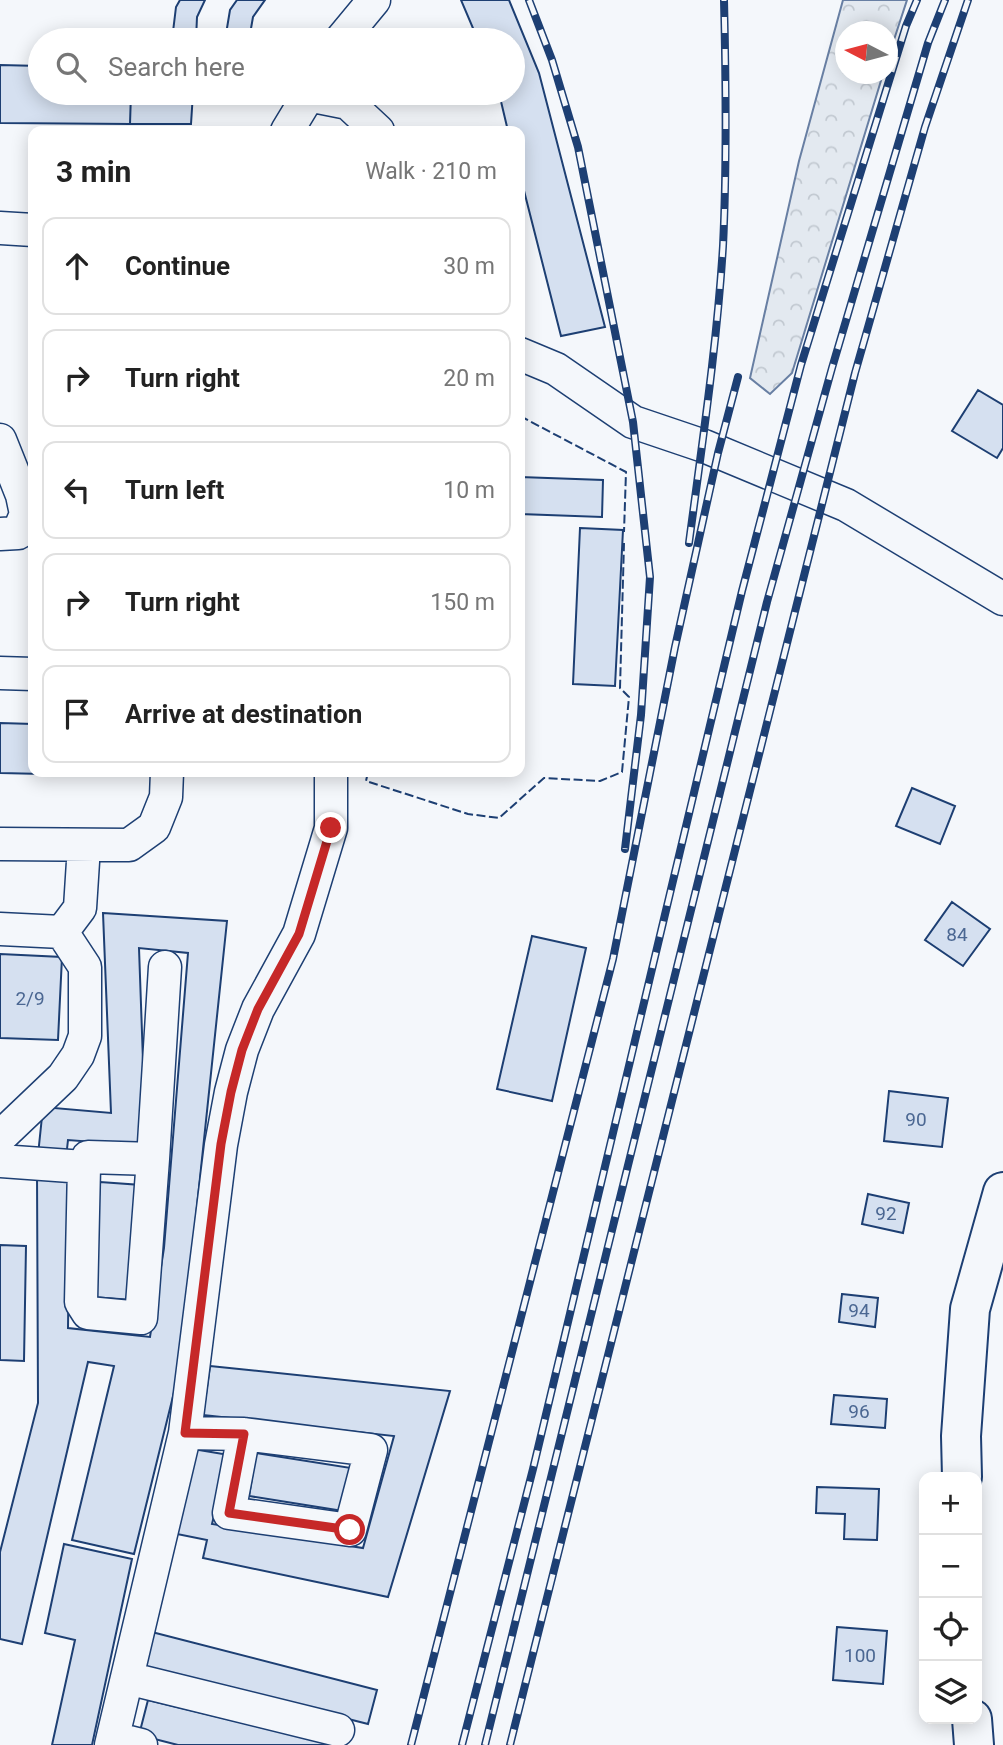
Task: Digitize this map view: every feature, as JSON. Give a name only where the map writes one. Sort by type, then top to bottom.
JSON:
[{"type":"main road","points":[[962,1472],[961,1436],[970,1309],[1000,1213]]},
{"type":"main road","points":[[972,1724],[974,1745]]},
{"type":"street","points":[[351,28],[374,0]]},
{"type":"street","points":[[291,126],[303,105]]},
{"type":"street","points":[[349,105],[362,126]]},
{"type":"street","points":[[350,105],[373,126]]},
{"type":"street","points":[[351,105],[386,126]]},
{"type":"street","points":[[0,228],[28,230]]},
{"type":"street","points":[[525,356],[556,369],[632,422],[704,446],[846,505],[1003,599]]},
{"type":"street","points":[[0,440],[28,495],[26,514],[18,533],[0,534]]},
{"type":"street","points":[[0,673],[28,674]]},
{"type":"street","points":[[0,844],[129,845],[154,827],[166,797],[167,777]]},
{"type":"street","points":[[122,1743],[127,1678],[185,1433],[221,1144],[231,1092],[242,1050],[258,1009],[299,934],[331,828],[331,777]]},
{"type":"street","points":[[62,932],[80,908],[84,846]]},
{"type":"street","points":[[0,929],[62,932]]},
{"type":"street","points":[[0,1137],[63,1077],[78,1055],[85,1036],[85,967],[62,932]]},
{"type":"street","points":[[153,1159],[88,1157],[84,1167],[81,1303],[88,1313],[141,1318],[153,1159],[165,967]]},
{"type":"street","points":[[0,1161],[84,1167]]},
{"type":"street","points":[[185,1433],[244,1434],[371,1450],[350,1530],[229,1513],[244,1434]]},
{"type":"street","points":[[127,1678],[338,1730]]},
{"type":"green space","points":[[843,0],[907,0],[898,27],[898,21],[837,21]]},
{"type":"green space","points":[[835,29],[835,84],[880,84],[792,373],[770,394],[750,378],[799,161]]},
{"type":"building","points":[[180,0],[205,0],[197,17],[197,28],[173,28],[176,7]]},
{"type":"building","points":[[237,0],[265,0],[253,17],[251,28],[227,28],[230,10]]},
{"type":"building","points":[[461,0],[509,0],[521,28],[473,28]]},
{"type":"building","points":[[525,39],[539,73],[605,327],[561,336],[525,195],[525,126],[507,126],[502,105],[525,105]]},
{"type":"building","points":[[0,65],[28,66],[28,105],[131,105],[130,124],[0,123]]},
{"type":"building","points":[[131,105],[192,105],[191,124],[130,124]]},
{"type":"building","points":[[978,390],[1003,405],[1003,448],[997,458],[952,431]]},
{"type":"building","points":[[525,477],[603,480],[602,517],[525,514]]},
{"type":"building","points":[[580,528],[623,530],[615,686],[573,684]]},
{"type":"building","points":[[0,723],[28,724],[28,774],[0,773]]},
{"type":"building","points":[[912,788],[955,806],[940,844],[896,826]]},
{"type":"building","points":[[952,902],[990,929],[963,966],[925,940]]},
{"type":"building","points":[[103,913],[227,921],[180,1368],[134,1554],[72,1540],[114,1366],[88,1362],[22,1644],[0,1639],[0,1552],[38,1403],[37,1172],[70,1175],[68,1328],[150,1337],[164,1248],[188,953],[139,948],[146,1146],[68,1140],[66,1158],[38,1155],[43,1107],[111,1113]]},
{"type":"building","points":[[532,936],[586,948],[552,1101],[497,1089]]},
{"type":"building","points":[[0,954],[62,957],[58,1040],[0,1038]]},
{"type":"building","points":[[889,1091],[948,1098],[942,1147],[884,1141]]},
{"type":"building","points":[[100,1182],[141,1185],[133,1300],[92,1297]]},
{"type":"building","points":[[868,1194],[909,1203],[903,1233],[862,1224]]},
{"type":"building","points":[[0,1245],[26,1246],[24,1361],[0,1360]]},
{"type":"building","points":[[842,1294],[878,1298],[875,1327],[839,1322]]},
{"type":"building","points":[[210,1366],[450,1391],[388,1597],[203,1558],[207,1540],[172,1533],[193,1449],[229,1455],[212,1524],[363,1548],[394,1436],[203,1415]]},
{"type":"building","points":[[834,1395],[887,1399],[885,1428],[831,1424]]},
{"type":"building","points":[[256,1453],[351,1468],[343,1511],[249,1496]]},
{"type":"building","points":[[817,1487],[879,1489],[877,1540],[844,1539],[845,1514],[816,1513]]},
{"type":"building","points":[[64,1544],[132,1559],[92,1745],[52,1745],[75,1640],[45,1633]]},
{"type":"building","points":[[837,1627],[887,1631],[883,1684],[833,1680]]},
{"type":"building","points":[[144,1630],[377,1690],[368,1724],[136,1665]]},
{"type":"building","points":[[148,1700],[335,1745],[178,1745],[139,1735]]},
{"type":"railway","points":[[529,0],[552,60],[578,147],[633,422],[650,577],[641,715],[625,849]]},
{"type":"railway","points":[[689,543],[713,357],[723,246],[726,123],[724,0]]},
{"type":"railway","points":[[462,1745],[533,1469],[742,591],[801,365],[906,26],[917,0]]},
{"type":"railway","points":[[485,1745],[767,602],[832,368],[928,43],[945,0]]},
{"type":"railway","points":[[510,1745],[855,373],[925,127],[968,0]]},
{"type":"railway","points":[[411,1745],[613,959],[675,647],[718,453],[738,377]]},
{"type":"fence","points":[[525,419],[626,472],[624,532]]},
{"type":"fence","points":[[367,777],[366,781],[468,814],[499,818],[544,778],[600,781],[622,772],[629,697],[620,688],[624,543]]},
{"type":"route","points":[[331,828],[299,934],[258,1009],[242,1050],[231,1092],[221,1144],[185,1433],[244,1434],[229,1513],[350,1530]]}]
